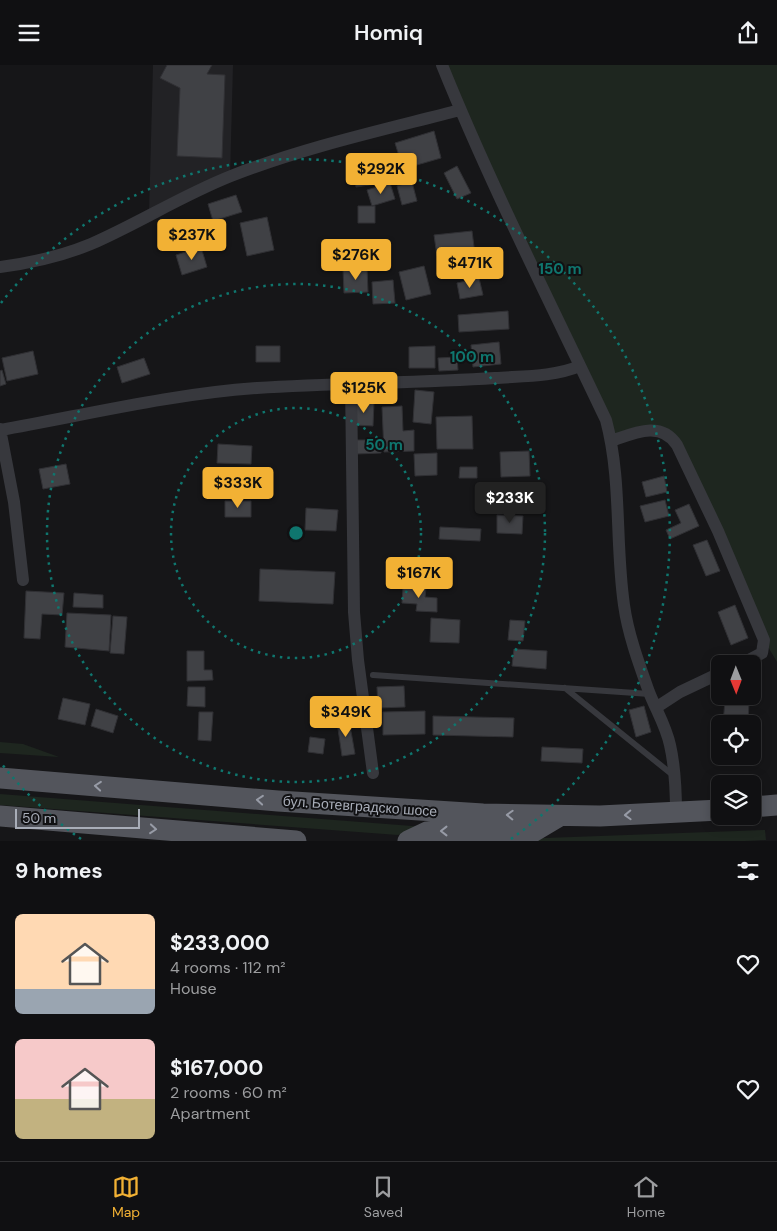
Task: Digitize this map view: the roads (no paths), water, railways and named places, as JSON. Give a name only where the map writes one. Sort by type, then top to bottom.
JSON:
[{"type":"main road","name":"бул. Ботевградско шосе","points":[[0,778],[278,801],[474,814],[558,817],[711,811]]},
{"type":"main road","points":[[761,806],[777,805]]},
{"type":"main road","points":[[0,816],[296,841]]},
{"type":"main road","points":[[408,841],[427,832],[438,831],[531,833],[558,817]]},
{"type":"street","points":[[442,65],[460,111],[505,210],[606,420],[611,441],[624,605],[633,643],[670,745],[675,777],[676,813]]},
{"type":"street","points":[[0,267],[56,256],[91,244],[230,177],[276,160],[366,134],[460,111]]},
{"type":"street","points":[[23,580],[14,502],[0,429],[182,397],[254,388],[446,381],[554,374],[580,365]]},
{"type":"street","points":[[352,383],[354,613],[358,660],[373,773]]},
{"type":"street","points":[[611,441],[648,430],[660,431],[672,437],[718,531],[764,640],[762,653],[758,655]]},
{"type":"street","points":[[657,707],[680,691],[711,677]]},
{"type":"lane","points":[[373,675],[650,694]]},
{"type":"lane","points":[[565,688],[675,777]]}]
